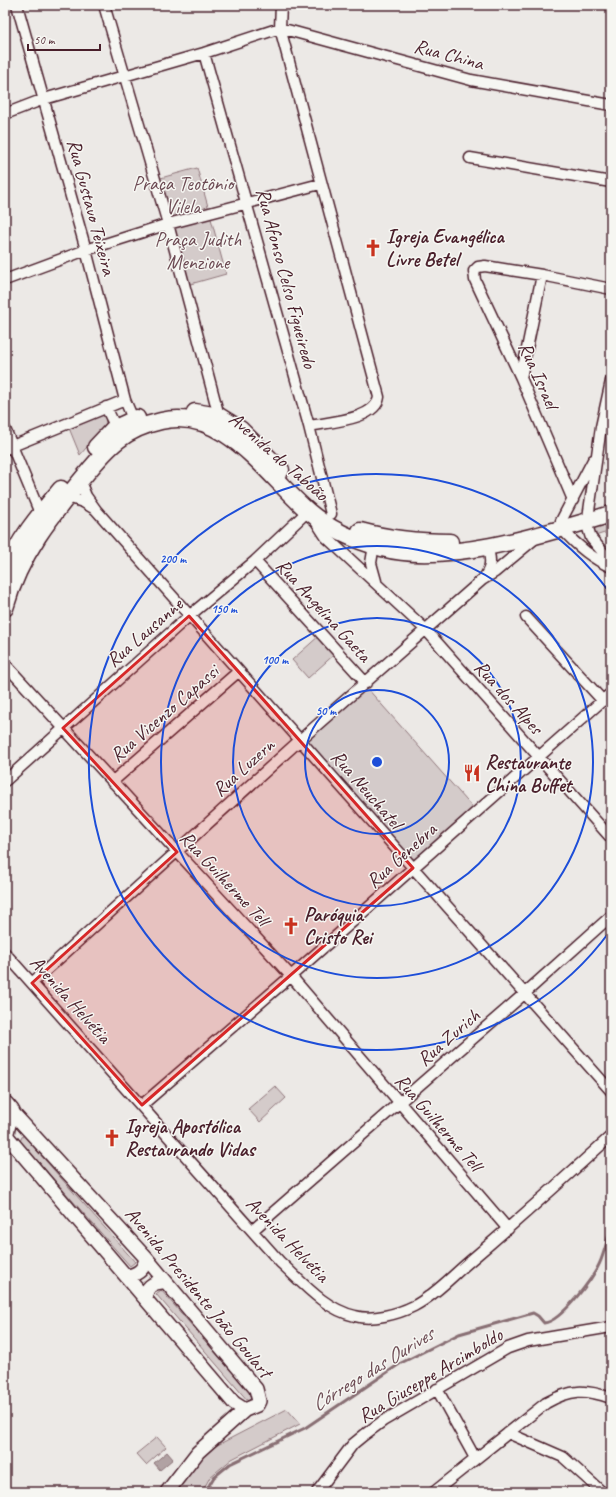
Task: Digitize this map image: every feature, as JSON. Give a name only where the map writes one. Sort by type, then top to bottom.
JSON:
[{"type":"main road","name":"Avenida do Taboão","points":[[5,608],[12,584],[34,541],[43,519],[92,452],[116,428],[133,419],[156,412],[177,410],[219,416],[240,429],[255,442],[291,480],[331,514],[357,530],[377,536],[435,542],[474,540],[544,523],[562,525]]},
{"type":"main road","name":"Avenida do Taboão","points":[[5,573],[22,538],[68,497],[113,443],[146,424],[168,419],[189,419],[208,424],[243,448],[310,513],[344,534],[384,549],[434,553],[462,551],[539,535],[562,525],[588,517],[611,514]]},
{"type":"main road","name":"Avenida do Taboão","points":[[588,517],[611,505]]},
{"type":"main road","points":[[5,1134],[8,1108]]},
{"type":"street","name":"Rua Gustavo Teixeira","points":[[17,5],[86,250],[125,400],[133,419]]},
{"type":"street","points":[[104,5],[168,224],[219,416]]},
{"type":"street","points":[[281,5],[280,28],[320,184],[379,397],[374,409],[369,412],[309,426]]},
{"type":"street","points":[[5,114],[44,99],[204,53],[280,28]]},
{"type":"street","name":"Rua China","points":[[280,28],[471,80],[611,105]]},
{"type":"street","name":"Rua Afonso Celso Figueiredo","points":[[204,53],[248,202],[309,426],[331,514]]},
{"type":"street","points":[[470,158],[611,182]]},
{"type":"street","points":[[5,280],[86,250],[168,224],[320,184]]},
{"type":"street","name":"Rua Israel","points":[[542,275],[485,266],[478,267],[474,271],[475,280],[522,378],[573,500]]},
{"type":"street","points":[[522,378],[542,275],[611,289]]},
{"type":"street","points":[[611,381],[597,450],[587,530],[591,538],[611,562]]},
{"type":"street","points":[[8,448],[125,400]]},
{"type":"street","points":[[106,407],[116,428]]},
{"type":"street","points":[[5,429],[8,448],[43,519]]},
{"type":"street","points":[[597,450],[562,525],[577,546],[595,559],[611,567]]},
{"type":"street","name":"Rua Neuchatel","points":[[80,481],[86,496],[96,510],[611,1091]]},
{"type":"street","name":"Rua Neuchatel","points":[[68,497],[83,502],[96,510]]},
{"type":"street","name":"Rua Lausanne","points":[[5,781],[190,616],[310,513]]},
{"type":"street","name":"Rua dos Alpes","points":[[310,513],[326,537],[426,630],[611,838]]},
{"type":"street","name":"Rua Luzern","points":[[32,983],[300,740],[482,580],[495,572],[539,535]]},
{"type":"street","points":[[374,545],[371,563],[376,583]]},
{"type":"street","name":"Rua Luzern","points":[[482,580],[488,571],[491,560],[486,546]]},
{"type":"street","name":"Rua Angelina Gaeta","points":[[255,561],[366,683]]},
{"type":"street","points":[[526,617],[603,700]]},
{"type":"street","name":"Rua Guilherme Tell","points":[[5,664],[291,976],[398,1104],[508,1229]]},
{"type":"street","name":"Rua Vicenzo Capassi","points":[[112,782],[239,671]]},
{"type":"street","name":"Rua Genebra","points":[[142,1105],[291,976],[611,693]]},
{"type":"street","name":"Rua Zurich","points":[[253,1230],[524,994],[611,916]]},
{"type":"street","name":"Avenida Helvétia","points":[[5,953],[142,1105],[280,1262],[312,1292],[329,1305],[356,1317],[387,1314],[414,1306],[432,1295],[611,1136]]},
{"type":"street","name":"Avenida Presidente João Goulart","points":[[8,1108],[146,1258],[256,1389],[260,1401],[257,1405],[245,1410]]},
{"type":"street","points":[[5,1134],[234,1403],[245,1410],[198,1452],[167,1492]]},
{"type":"street","points":[[126,1276],[138,1273],[143,1267],[146,1258]]},
{"type":"street","points":[[146,1300],[146,1291],[152,1284],[165,1282]]},
{"type":"street","name":"Rua Giuseppe Arcimboldo","points":[[317,1492],[353,1444],[383,1421],[508,1348],[518,1344],[611,1327]]},
{"type":"street","points":[[436,1389],[475,1458]]},
{"type":"street","points":[[434,1492],[546,1403],[559,1396],[573,1391],[584,1391],[611,1398]]},
{"type":"street","points":[[508,1433],[563,1457],[602,1492]]},
{"type":"highlighted area","points":[[189,616],[413,868],[142,1105],[32,983],[177,852],[63,728]]},
{"type":"green space","name":"Praça Teotônio Vilela","points":[[197,168],[209,210],[169,221],[157,179]]},
{"type":"green space","name":"Praça Judith Menzione","points":[[210,215],[226,274],[187,285],[171,226]]},
{"type":"green space","points":[[105,414],[106,425],[80,455],[69,428]]},
{"type":"green space","points":[[611,516],[611,531],[595,536],[592,530],[592,522]]},
{"type":"green space","points":[[320,635],[336,653],[308,678],[292,660]]},
{"type":"green space","points":[[367,688],[474,809],[413,863],[306,742]]},
{"type":"green space","points":[[275,1086],[286,1098],[260,1122],[248,1109]]},
{"type":"green space","points":[[23,1135],[135,1262],[130,1266],[20,1141]]},
{"type":"green space","points":[[161,1290],[253,1396],[248,1401],[156,1294]]},
{"type":"green space","points":[[287,1409],[300,1424],[232,1459],[210,1477],[202,1492],[173,1492],[208,1450]]},
{"type":"green space","points":[[157,1437],[166,1447],[146,1465],[136,1454]]},
{"type":"shaded area","points":[[167,1452],[173,1459],[160,1470],[154,1463]]},
{"type":"waterway","name":"Córrego das Ourives","points":[[205,1492],[214,1477],[230,1464],[305,1428],[401,1363],[459,1334],[533,1313],[544,1323],[551,1321],[568,1307],[577,1297],[598,1267],[611,1227]]},
{"type":"place","name":"Igreja Evangélica Livre Betel","points":[[373,248]]},
{"type":"place","name":"Restaurante China Buffet","points":[[472,773]]},
{"type":"place","name":"Paróquia Cristo Rei","points":[[291,926]]},
{"type":"place","name":"Igreja Apostólica Restaurando Vidas","points":[[112,1138]]}]
